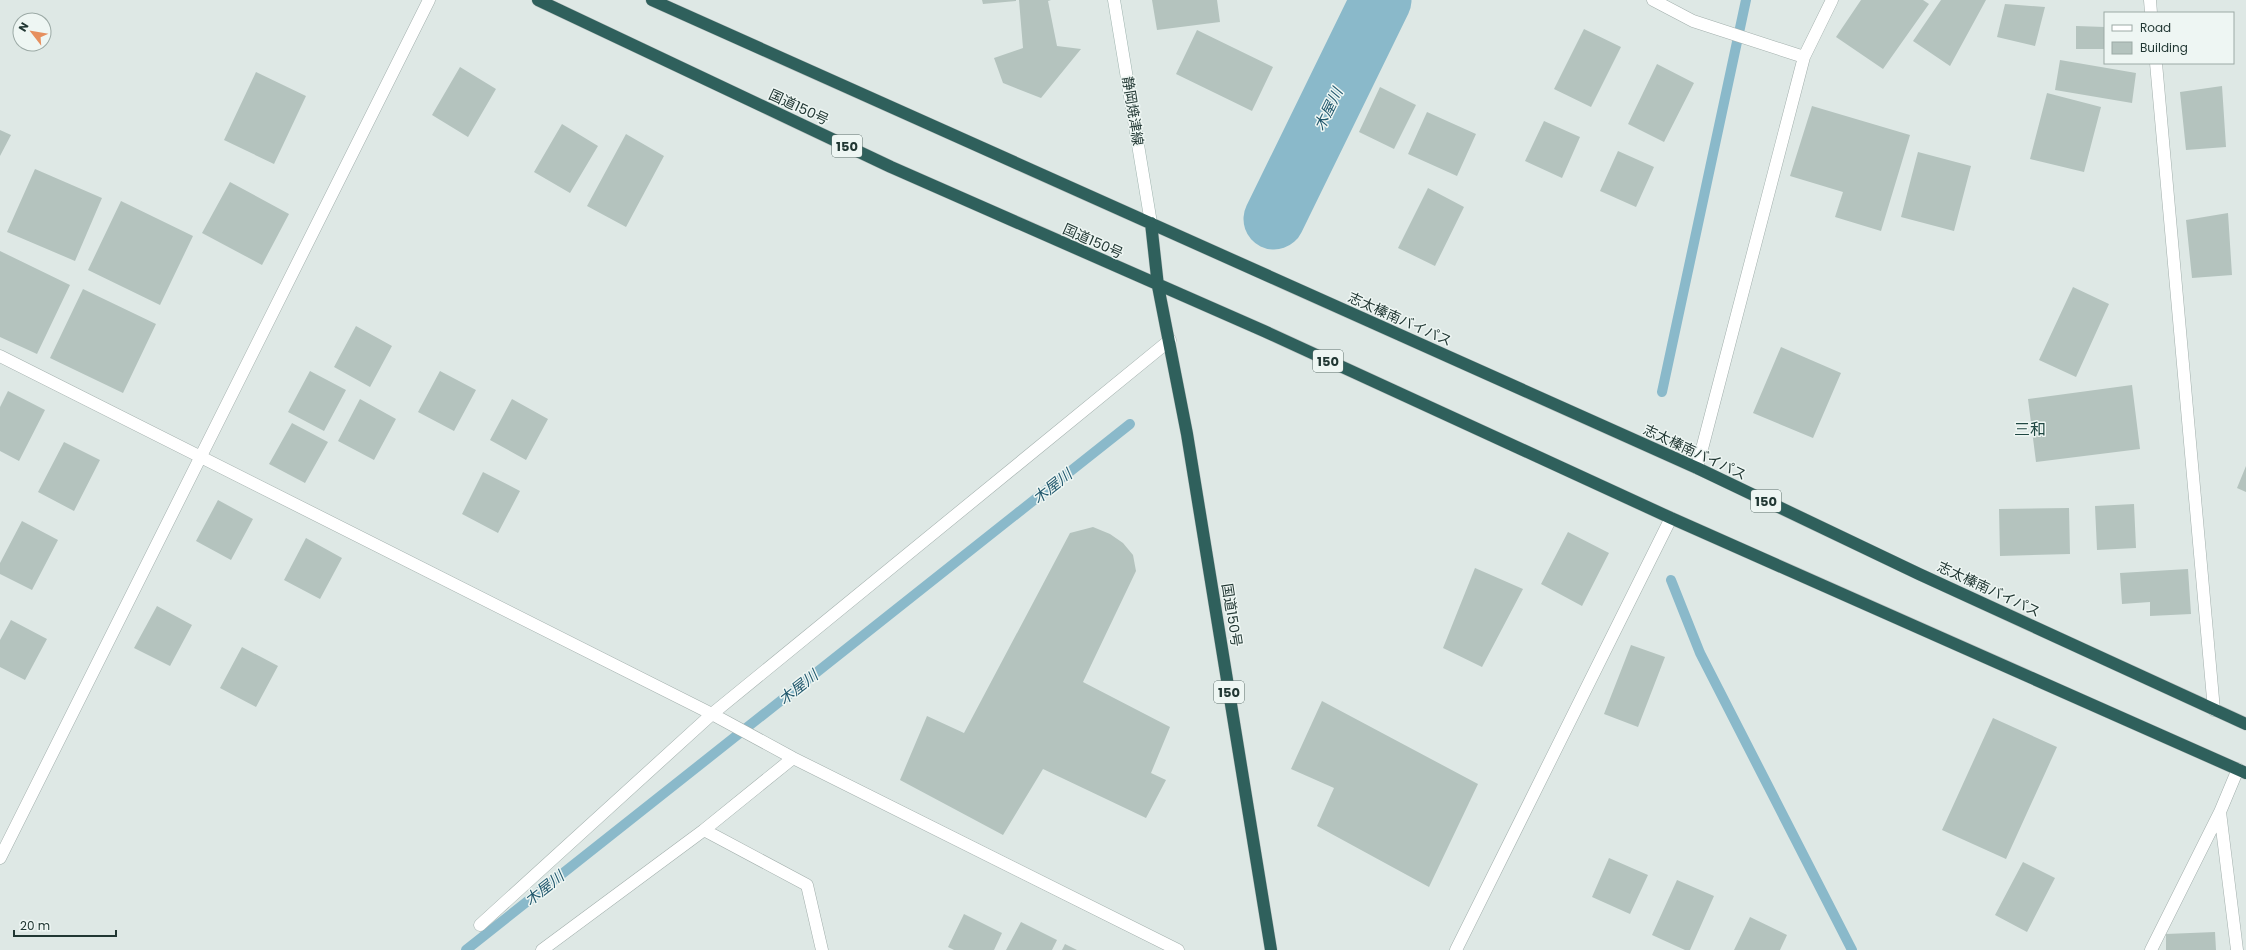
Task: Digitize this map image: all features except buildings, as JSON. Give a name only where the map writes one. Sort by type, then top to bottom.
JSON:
[{"type":"highway","name":"国道150号","points":[[538,0],[891,167],[1158,286]]},
{"type":"highway","name":"150","points":[[652,0],[1151,223]]},
{"type":"highway","name":"国道150号","points":[[1151,223],[1158,286],[1170,340],[1187,434],[1271,950]]},
{"type":"highway","name":"志太榛南バイパス","points":[[1151,223],[1697,468],[1926,577],[2246,724]]},
{"type":"highway","name":"150","points":[[1158,286],[1264,331],[1671,518],[2242,771]]},
{"type":"street","points":[[0,858],[429,0]]},
{"type":"street","name":"静岡焼津線","points":[[1114,0],[1151,223]]},
{"type":"street","points":[[1653,0],[1693,21],[1804,57]]},
{"type":"street","points":[[1697,468],[1804,57],[1832,0]]},
{"type":"street","points":[[2150,0],[2151,12]]},
{"type":"street","points":[[2156,64],[2214,710]]},
{"type":"street","points":[[480,925],[712,714],[1170,340]]},
{"type":"street","points":[[0,356],[712,714],[793,758],[1178,950]]},
{"type":"street","points":[[1456,950],[1671,518]]},
{"type":"street","points":[[542,950],[704,830],[793,758]]},
{"type":"street","points":[[2151,950],[2242,771]]},
{"type":"street","points":[[2220,812],[2237,950]]},
{"type":"street","points":[[704,830],[807,885],[822,950]]},
{"type":"waterway","name":"木屋川","points":[[1274,219],[1381,0]]},
{"type":"waterway","points":[[1662,392],[1746,0]]},
{"type":"waterway","name":"木屋川","points":[[466,950],[1130,424]]},
{"type":"waterway","points":[[1671,580],[1700,653],[1852,950]]},
{"type":"district","name":"三和","points":[[2030,429]]}]
